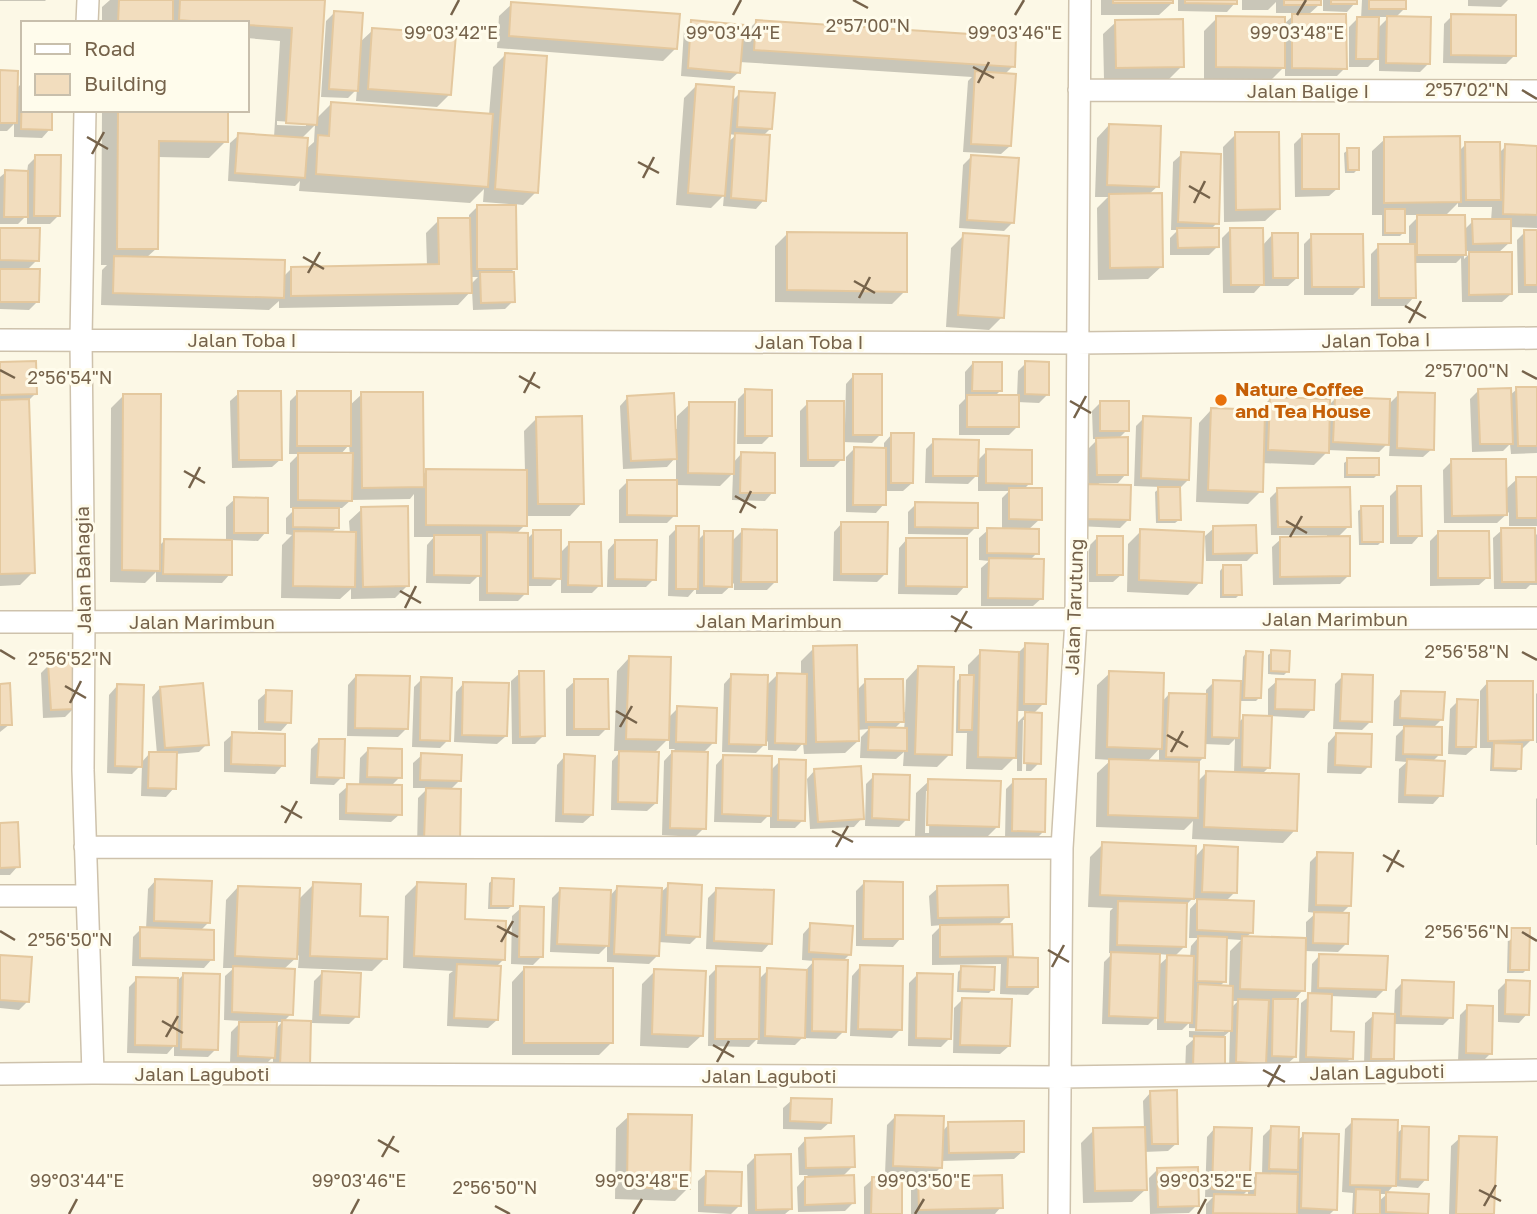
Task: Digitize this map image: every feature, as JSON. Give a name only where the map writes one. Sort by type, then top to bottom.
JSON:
[{"type":"street","points":[[87,21],[88,0]]},
{"type":"street","name":"Jalan Tarutung","points":[[1059,1214],[1062,848],[1076,620],[1080,0]]},
{"type":"street","name":"Jalan Balige I","points":[[1079,90],[1537,91]]},
{"type":"street","name":"Jalan Bahagia","points":[[85,112],[81,339],[85,847],[93,1073]]},
{"type":"street","name":"Jalan Toba I","points":[[0,340],[1077,342],[1537,338]]},
{"type":"street","name":"Jalan Marimbun","points":[[0,622],[1537,618]]},
{"type":"street","points":[[85,847],[1062,848]]},
{"type":"street","points":[[0,896],[86,896]]},
{"type":"street","name":"Jalan Laguboti","points":[[0,1074],[1060,1077],[1537,1070]]},
{"type":"building","points":[[119,0],[173,0],[173,21],[118,21]]},
{"type":"building","points":[[180,0],[325,0],[317,125],[286,123],[292,28],[248,25],[248,21],[179,20]]},
{"type":"building","points":[[1113,0],[1173,0],[1173,3],[1113,3]]},
{"type":"building","points":[[1185,0],[1237,0],[1237,4],[1185,3]]},
{"type":"building","points":[[1284,0],[1321,0],[1321,5],[1284,5]]},
{"type":"building","points":[[1331,0],[1357,0],[1357,4],[1331,4]]},
{"type":"building","points":[[1369,0],[1406,0],[1406,9],[1369,9]]},
{"type":"building","points":[[511,2],[680,14],[677,49],[509,36]]},
{"type":"building","points":[[334,11],[363,13],[358,91],[329,89]]},
{"type":"building","points":[[1292,14],[1346,14],[1347,69],[1292,68]]},
{"type":"building","points":[[1451,14],[1516,15],[1516,56],[1451,55]]},
{"type":"building","points":[[1216,16],[1285,17],[1285,68],[1216,67]]},
{"type":"building","points":[[1387,16],[1431,17],[1430,64],[1386,63]]},
{"type":"building","points":[[1357,17],[1379,17],[1378,59],[1356,59]]},
{"type":"building","points":[[1183,19],[1184,67],[1116,68],[1115,20]]},
{"type":"building","points":[[691,20],[744,25],[740,73],[688,68]]},
{"type":"building","points":[[756,20],[1016,37],[1015,67],[754,50]]},
{"type":"building","points":[[372,28],[456,34],[451,95],[368,89]]},
{"type":"building","points":[[505,53],[547,56],[538,193],[495,189]]},
{"type":"building","points":[[0,70],[18,71],[17,123],[0,123]]},
{"type":"building","points":[[975,71],[1016,74],[1011,146],[971,144]]},
{"type":"building","points":[[696,84],[734,87],[725,196],[688,193]]},
{"type":"building","points":[[739,91],[775,93],[772,129],[737,127]]},
{"type":"building","points":[[331,102],[493,114],[488,187],[316,174],[318,135],[329,136]]},
{"type":"building","points":[[21,112],[52,112],[52,130],[21,129]]},
{"type":"building","points":[[118,112],[228,112],[228,142],[159,141],[158,249],[117,249]]},
{"type":"building","points":[[1109,124],[1161,126],[1159,187],[1107,185]]},
{"type":"building","points":[[1235,132],[1279,132],[1280,209],[1236,210]]},
{"type":"building","points":[[238,133],[308,138],[305,178],[235,173]]},
{"type":"building","points":[[735,133],[770,135],[766,201],[731,198]]},
{"type":"building","points":[[1302,134],[1339,134],[1339,189],[1302,189]]},
{"type":"building","points":[[1460,136],[1461,202],[1384,203],[1384,137]]},
{"type":"building","points":[[1465,142],[1500,142],[1501,200],[1466,200]]},
{"type":"building","points":[[1505,144],[1537,146],[1537,215],[1503,214]]},
{"type":"building","points":[[1347,148],[1359,148],[1359,170],[1348,170]]},
{"type":"building","points":[[1181,152],[1221,154],[1219,224],[1178,222]]},
{"type":"building","points":[[35,155],[61,155],[60,216],[34,216]]},
{"type":"building","points":[[971,155],[1019,158],[1014,223],[967,220]]},
{"type":"building","points":[[5,170],[28,171],[28,217],[4,217]]},
{"type":"building","points":[[1162,193],[1163,267],[1110,268],[1109,194]]},
{"type":"building","points":[[477,205],[516,205],[517,269],[477,269]]},
{"type":"building","points":[[1385,209],[1405,209],[1405,233],[1385,233]]},
{"type":"building","points":[[1417,215],[1465,215],[1466,255],[1417,255]]},
{"type":"building","points":[[438,218],[470,218],[472,293],[291,296],[291,267],[439,264]]},
{"type":"building","points":[[1472,219],[1511,219],[1511,243],[1473,244]]},
{"type":"building","points":[[0,228],[40,228],[39,261],[0,260]]},
{"type":"building","points":[[1177,228],[1219,228],[1219,247],[1178,248]]},
{"type":"building","points":[[1230,228],[1263,228],[1264,285],[1231,285]]},
{"type":"building","points":[[1524,230],[1537,230],[1537,285],[1525,285]]},
{"type":"building","points":[[787,232],[907,233],[907,292],[787,290]]},
{"type":"building","points":[[963,233],[1009,236],[1004,318],[958,315]]},
{"type":"building","points":[[1272,233],[1298,233],[1298,278],[1273,278]]},
{"type":"building","points":[[1311,234],[1363,234],[1364,287],[1312,287]]},
{"type":"building","points":[[1378,244],[1415,244],[1416,298],[1379,298]]},
{"type":"building","points":[[1469,252],[1512,252],[1512,294],[1469,295]]},
{"type":"building","points":[[114,256],[285,260],[284,298],[113,293]]},
{"type":"building","points":[[0,269],[40,269],[39,302],[0,302]]},
{"type":"building","points":[[480,272],[514,272],[515,302],[481,303]]},
{"type":"building","points":[[36,361],[37,394],[0,395],[0,362]]},
{"type":"building","points":[[1025,361],[1049,362],[1049,395],[1025,394]]},
{"type":"building","points":[[973,362],[1002,362],[1002,391],[972,391]]},
{"type":"building","points":[[853,374],[882,374],[882,435],[853,435]]},
{"type":"building","points":[[1516,387],[1537,387],[1537,446],[1518,446]]},
{"type":"building","points":[[1511,388],[1513,444],[1480,444],[1478,389]]},
{"type":"building","points":[[745,389],[772,390],[772,436],[745,436]]},
{"type":"building","points":[[238,391],[281,391],[282,460],[239,460]]},
{"type":"building","points":[[297,391],[351,391],[351,446],[297,446]]},
{"type":"building","points":[[361,392],[423,392],[424,487],[362,488]]},
{"type":"building","points":[[1398,392],[1435,393],[1434,450],[1397,448]]},
{"type":"building","points":[[674,393],[677,459],[631,461],[627,396]]},
{"type":"building","points":[[123,394],[161,394],[160,571],[122,570]]},
{"type":"building","points":[[967,395],[1019,395],[1019,427],[967,427]]},
{"type":"building","points":[[1270,397],[1330,399],[1329,453],[1268,450]]},
{"type":"building","points":[[1335,397],[1390,399],[1389,445],[1333,442]]},
{"type":"building","points":[[29,399],[35,573],[0,574],[0,400]]},
{"type":"building","points":[[807,401],[844,401],[844,460],[808,460]]},
{"type":"building","points":[[1100,401],[1129,401],[1129,431],[1100,431]]},
{"type":"building","points":[[689,402],[735,402],[734,474],[688,473]]},
{"type":"building","points":[[1211,408],[1265,410],[1263,492],[1208,490]]},
{"type":"building","points":[[582,416],[584,504],[538,504],[536,417]]},
{"type":"building","points":[[1143,416],[1191,418],[1189,480],[1141,478]]},
{"type":"building","points":[[891,433],[914,433],[913,483],[891,483]]},
{"type":"building","points":[[1128,437],[1128,475],[1097,475],[1096,438]]},
{"type":"building","points":[[933,439],[979,440],[978,476],[933,476]]},
{"type":"building","points":[[854,447],[886,448],[886,505],[853,505]]},
{"type":"building","points":[[986,449],[1032,450],[1032,484],[986,483]]},
{"type":"building","points":[[741,452],[775,453],[775,493],[740,493]]},
{"type":"building","points":[[298,453],[353,453],[352,501],[298,500]]},
{"type":"building","points":[[1347,458],[1379,458],[1379,475],[1347,475]]},
{"type":"building","points":[[1451,459],[1506,459],[1507,515],[1452,516]]},
{"type":"building","points":[[426,469],[527,470],[527,526],[426,525]]},
{"type":"building","points":[[1516,477],[1537,477],[1537,518],[1517,518]]},
{"type":"building","points":[[627,480],[677,480],[677,516],[627,515]]},
{"type":"building","points":[[1085,484],[1131,485],[1130,520],[1084,519]]},
{"type":"building","points":[[1397,486],[1421,486],[1422,536],[1398,536]]},
{"type":"building","points":[[1158,487],[1180,487],[1181,520],[1159,520]]},
{"type":"building","points":[[1350,487],[1351,527],[1278,527],[1277,488]]},
{"type":"building","points":[[1009,488],[1042,488],[1042,520],[1009,519]]},
{"type":"building","points":[[234,497],[268,498],[268,533],[234,533]]},
{"type":"building","points":[[915,502],[978,503],[978,528],[915,527]]},
{"type":"building","points":[[408,506],[409,586],[363,587],[361,507]]},
{"type":"building","points":[[1361,506],[1383,506],[1383,542],[1362,542]]},
{"type":"building","points":[[293,508],[339,508],[339,528],[293,527]]},
{"type":"building","points":[[841,522],[888,522],[887,574],[841,574]]},
{"type":"building","points":[[1256,525],[1257,553],[1213,554],[1213,526]]},
{"type":"building","points":[[676,526],[699,526],[698,589],[676,589]]},
{"type":"building","points":[[987,528],[1039,529],[1039,554],[987,553]]},
{"type":"building","points":[[1501,528],[1535,528],[1536,582],[1502,582]]},
{"type":"building","points":[[742,529],[777,530],[777,582],[741,582]]},
{"type":"building","points":[[1140,529],[1204,532],[1202,583],[1139,580]]},
{"type":"building","points":[[533,530],[561,530],[561,579],[533,578]]},
{"type":"building","points":[[294,531],[356,532],[355,587],[293,586]]},
{"type":"building","points":[[704,531],[733,531],[732,587],[704,586]]},
{"type":"building","points":[[1438,531],[1489,531],[1490,578],[1438,578]]},
{"type":"building","points":[[487,532],[528,533],[528,594],[487,593]]},
{"type":"building","points":[[434,535],[481,535],[481,576],[434,575]]},
{"type":"building","points":[[1097,536],[1123,536],[1123,575],[1097,575]]},
{"type":"building","points":[[1350,536],[1350,576],[1280,577],[1280,537]]},
{"type":"building","points":[[906,538],[967,538],[967,587],[906,586]]},
{"type":"building","points":[[164,539],[232,540],[232,575],[163,574]]},
{"type":"building","points":[[615,540],[657,540],[656,580],[615,579]]},
{"type":"building","points":[[569,542],[601,542],[602,586],[568,585]]},
{"type":"building","points":[[989,558],[1044,559],[1043,599],[988,598]]},
{"type":"building","points":[[1223,565],[1241,565],[1242,595],[1223,595]]},
{"type":"building","points":[[1025,643],[1048,644],[1046,704],[1024,704]]},
{"type":"building","points":[[857,645],[859,741],[816,742],[813,646]]},
{"type":"building","points":[[980,650],[1019,652],[1016,758],[978,757]]},
{"type":"building","points":[[1271,650],[1290,651],[1289,672],[1271,671]]},
{"type":"building","points":[[1246,651],[1263,652],[1261,698],[1244,698]]},
{"type":"building","points":[[629,656],[671,657],[669,740],[626,739]]},
{"type":"building","points":[[73,662],[75,709],[51,710],[48,663]]},
{"type":"building","points":[[918,666],[954,667],[952,755],[915,754]]},
{"type":"building","points":[[519,671],[544,671],[545,736],[520,737]]},
{"type":"building","points":[[1109,671],[1164,673],[1162,749],[1107,747]]},
{"type":"building","points":[[777,673],[807,674],[806,744],[775,743]]},
{"type":"building","points":[[731,674],[768,675],[766,745],[729,744]]},
{"type":"building","points":[[1342,674],[1373,675],[1372,722],[1340,721]]},
{"type":"building","points":[[356,675],[410,676],[408,729],[355,728]]},
{"type":"building","points":[[960,675],[974,675],[972,730],[959,730]]},
{"type":"building","points":[[421,677],[452,678],[450,741],[420,740]]},
{"type":"building","points":[[574,679],[608,679],[609,729],[574,729]]},
{"type":"building","points":[[865,679],[903,679],[904,722],[866,722]]},
{"type":"building","points":[[1276,679],[1315,680],[1314,710],[1275,709]]},
{"type":"building","points":[[1213,680],[1241,681],[1239,738],[1212,737]]},
{"type":"building","points":[[1487,681],[1533,681],[1533,740],[1488,741]]},
{"type":"building","points":[[463,682],[509,683],[507,736],[462,735]]},
{"type":"building","points":[[10,683],[12,725],[0,725],[0,684]]},
{"type":"building","points":[[203,683],[209,745],[165,748],[160,687]]},
{"type":"building","points":[[117,684],[144,685],[142,767],[115,766]]},
{"type":"building","points":[[266,690],[292,691],[291,723],[265,722]]},
{"type":"building","points":[[1401,691],[1445,692],[1443,720],[1400,718]]},
{"type":"building","points":[[1169,693],[1207,694],[1205,758],[1166,757]]},
{"type":"building","points":[[1457,699],[1478,700],[1476,747],[1456,747]]},
{"type":"building","points":[[677,706],[717,708],[716,743],[676,742]]},
{"type":"building","points":[[1025,712],[1042,713],[1041,764],[1024,763]]},
{"type":"building","points":[[1243,715],[1272,716],[1270,768],[1242,767]]},
{"type":"building","points":[[1404,726],[1442,727],[1442,755],[1403,754]]},
{"type":"building","points":[[869,727],[907,728],[907,751],[868,750]]},
{"type":"building","points":[[232,732],[285,734],[285,766],[231,764]]},
{"type":"building","points":[[1336,733],[1372,734],[1371,767],[1335,765]]},
{"type":"building","points":[[319,739],[345,739],[344,778],[317,777]]},
{"type":"building","points":[[1494,743],[1522,744],[1521,769],[1493,768]]},
{"type":"building","points":[[368,748],[402,749],[402,778],[367,777]]},
{"type":"building","points":[[619,751],[659,752],[657,803],[618,802]]},
{"type":"building","points":[[672,751],[708,752],[706,829],[670,828]]},
{"type":"building","points":[[149,752],[177,752],[176,789],[148,788]]},
{"type":"building","points":[[421,753],[462,755],[461,781],[420,780]]},
{"type":"building","points":[[564,754],[595,756],[593,815],[563,814]]},
{"type":"building","points":[[723,755],[772,756],[771,816],[722,814]]},
{"type":"building","points":[[779,759],[806,760],[805,821],[778,820]]},
{"type":"building","points":[[1109,759],[1199,762],[1198,818],[1108,815]]},
{"type":"building","points":[[1407,759],[1445,761],[1443,796],[1405,795]]},
{"type":"building","points":[[861,766],[864,819],[818,822],[814,769]]},
{"type":"building","points":[[1206,771],[1299,774],[1297,831],[1204,827]]},
{"type":"building","points":[[873,774],[910,775],[909,820],[872,818]]},
{"type":"building","points":[[928,779],[1001,781],[999,827],[927,825]]},
{"type":"building","points":[[1013,779],[1046,779],[1045,832],[1012,831]]},
{"type":"building","points":[[347,784],[402,785],[402,815],[346,813]]},
{"type":"building","points":[[426,788],[461,789],[460,842],[424,840]]},
{"type":"building","points":[[18,822],[20,867],[0,868],[0,823]]},
{"type":"building","points":[[1102,842],[1196,846],[1194,899],[1100,895]]},
{"type":"building","points":[[1204,845],[1238,847],[1237,893],[1202,892]]},
{"type":"building","points":[[1317,852],[1353,853],[1351,906],[1316,905]]},
{"type":"building","points":[[492,878],[514,879],[513,906],[491,906]]},
{"type":"building","points":[[155,879],[212,881],[210,923],[154,921]]},
{"type":"building","points":[[864,881],[903,882],[903,939],[863,939]]},
{"type":"building","points":[[313,882],[361,884],[360,916],[388,917],[387,959],[310,956]]},
{"type":"building","points":[[417,882],[466,884],[465,919],[506,921],[505,960],[414,956]]},
{"type":"building","points":[[668,883],[702,885],[700,937],[666,935]]},
{"type":"building","points":[[1008,885],[1009,917],[938,918],[937,886]]},
{"type":"building","points":[[238,886],[300,888],[297,959],[235,956]]},
{"type":"building","points":[[617,886],[662,888],[659,956],[614,954]]},
{"type":"building","points":[[560,888],[611,890],[609,946],[557,944]]},
{"type":"building","points":[[716,888],[774,890],[772,944],[714,941]]},
{"type":"building","points":[[1197,899],[1254,901],[1253,933],[1197,930]]},
{"type":"building","points":[[1118,901],[1187,903],[1186,947],[1117,945]]},
{"type":"building","points":[[520,906],[544,907],[543,957],[519,957]]},
{"type":"building","points":[[1314,912],[1349,913],[1348,944],[1313,943]]},
{"type":"building","points":[[810,923],[853,926],[851,955],[809,952]]},
{"type":"building","points":[[1012,924],[1013,956],[940,957],[940,925]]},
{"type":"building","points":[[140,927],[214,930],[214,960],[140,958]]},
{"type":"building","points":[[1511,928],[1530,928],[1529,970],[1510,970]]},
{"type":"building","points":[[1198,936],[1227,937],[1226,982],[1197,981]]},
{"type":"building","points":[[1242,936],[1306,938],[1305,991],[1240,989]]},
{"type":"building","points":[[1111,952],[1160,954],[1158,1018],[1109,1016]]},
{"type":"building","points":[[1319,954],[1388,956],[1386,990],[1318,988]]},
{"type":"building","points":[[0,955],[32,957],[29,1002],[0,1000]]},
{"type":"building","points":[[1167,955],[1194,956],[1192,1023],[1165,1022]]},
{"type":"building","points":[[1008,957],[1038,958],[1038,987],[1007,987]]},
{"type":"building","points":[[813,959],[848,960],[846,1032],[812,1031]]},
{"type":"building","points":[[457,964],[501,966],[498,1020],[454,1018]]},
{"type":"building","points":[[860,965],[903,966],[902,1030],[858,1029]]},
{"type":"building","points":[[233,966],[295,969],[293,1015],[232,1012]]},
{"type":"building","points":[[716,966],[760,967],[759,1039],[715,1039]]},
{"type":"building","points":[[961,966],[995,967],[994,990],[960,989]]},
{"type":"building","points":[[524,967],[613,968],[613,1043],[524,1043]]},
{"type":"building","points":[[767,968],[807,970],[805,1038],[765,1036]]},
{"type":"building","points":[[654,969],[706,971],[703,1036],[652,1034]]},
{"type":"building","points":[[322,971],[361,973],[359,1017],[320,1015]]},
{"type":"building","points":[[183,973],[220,974],[218,1050],[181,1049]]},
{"type":"building","points":[[917,973],[953,974],[951,1039],[916,1038]]},
{"type":"building","points":[[136,977],[178,978],[177,1046],[135,1045]]},
{"type":"building","points":[[1402,980],[1454,982],[1453,1018],[1401,1016]]},
{"type":"building","points":[[1506,980],[1530,981],[1529,1015],[1505,1014]]},
{"type":"building","points":[[1198,984],[1233,986],[1232,1031],[1196,1030]]},
{"type":"building","points":[[1308,993],[1332,994],[1331,1031],[1354,1032],[1353,1059],[1306,1057]]},
{"type":"building","points":[[962,998],[1012,999],[1010,1046],[960,1045]]},
{"type":"building","points":[[1238,999],[1269,1000],[1266,1064],[1236,1062]]},
{"type":"building","points":[[1273,999],[1298,999],[1296,1057],[1272,1056]]},
{"type":"building","points":[[1467,1005],[1493,1006],[1492,1054],[1466,1053]]},
{"type":"building","points":[[1373,1013],[1395,1014],[1394,1059],[1371,1059]]},
{"type":"building","points":[[282,1020],[311,1021],[310,1066],[280,1065]]},
{"type":"building","points":[[239,1022],[277,1022],[275,1058],[238,1056]]},
{"type":"building","points":[[1194,1036],[1225,1037],[1225,1068],[1193,1066]]},
{"type":"building","points":[[1177,1090],[1178,1144],[1152,1144],[1150,1091]]},
{"type":"building","points":[[791,1098],[832,1099],[831,1123],[790,1121]]},
{"type":"building","points":[[628,1114],[692,1115],[690,1189],[627,1187]]},
{"type":"building","points":[[895,1115],[944,1116],[942,1168],[893,1166]]},
{"type":"building","points":[[1352,1119],[1398,1120],[1396,1186],[1350,1185]]},
{"type":"building","points":[[1024,1121],[1024,1152],[949,1153],[948,1122]]},
{"type":"building","points":[[1271,1126],[1299,1127],[1298,1170],[1269,1169]]},
{"type":"building","points":[[1402,1126],[1429,1127],[1428,1180],[1400,1179]]},
{"type":"building","points":[[1145,1127],[1147,1190],[1095,1191],[1093,1128]]},
{"type":"building","points":[[1214,1127],[1252,1128],[1249,1191],[1212,1189]]},
{"type":"building","points":[[1303,1133],[1339,1134],[1337,1210],[1301,1208]]},
{"type":"building","points":[[854,1136],[855,1167],[806,1168],[805,1138]]},
{"type":"building","points":[[1459,1136],[1497,1137],[1494,1214],[1456,1214]]},
{"type":"building","points":[[791,1154],[792,1209],[756,1210],[755,1155]]},
{"type":"building","points":[[1198,1167],[1199,1206],[1158,1207],[1157,1168]]},
{"type":"building","points":[[706,1171],[742,1172],[741,1206],[705,1205]]},
{"type":"building","points":[[1256,1173],[1298,1174],[1297,1214],[1213,1213],[1214,1194],[1255,1195]]},
{"type":"building","points":[[854,1175],[855,1203],[805,1205],[805,1177]]},
{"type":"building","points":[[1002,1175],[1003,1208],[919,1210],[918,1177]]},
{"type":"building","points":[[872,1177],[902,1178],[902,1214],[871,1214]]},
{"type":"building","points":[[1356,1189],[1380,1190],[1380,1214],[1355,1214]]},
{"type":"building","points":[[1386,1192],[1429,1194],[1428,1214],[1386,1212]]},
{"type":"place","name":"Nature Coffee and Tea House","points":[[1221,400]]}]
